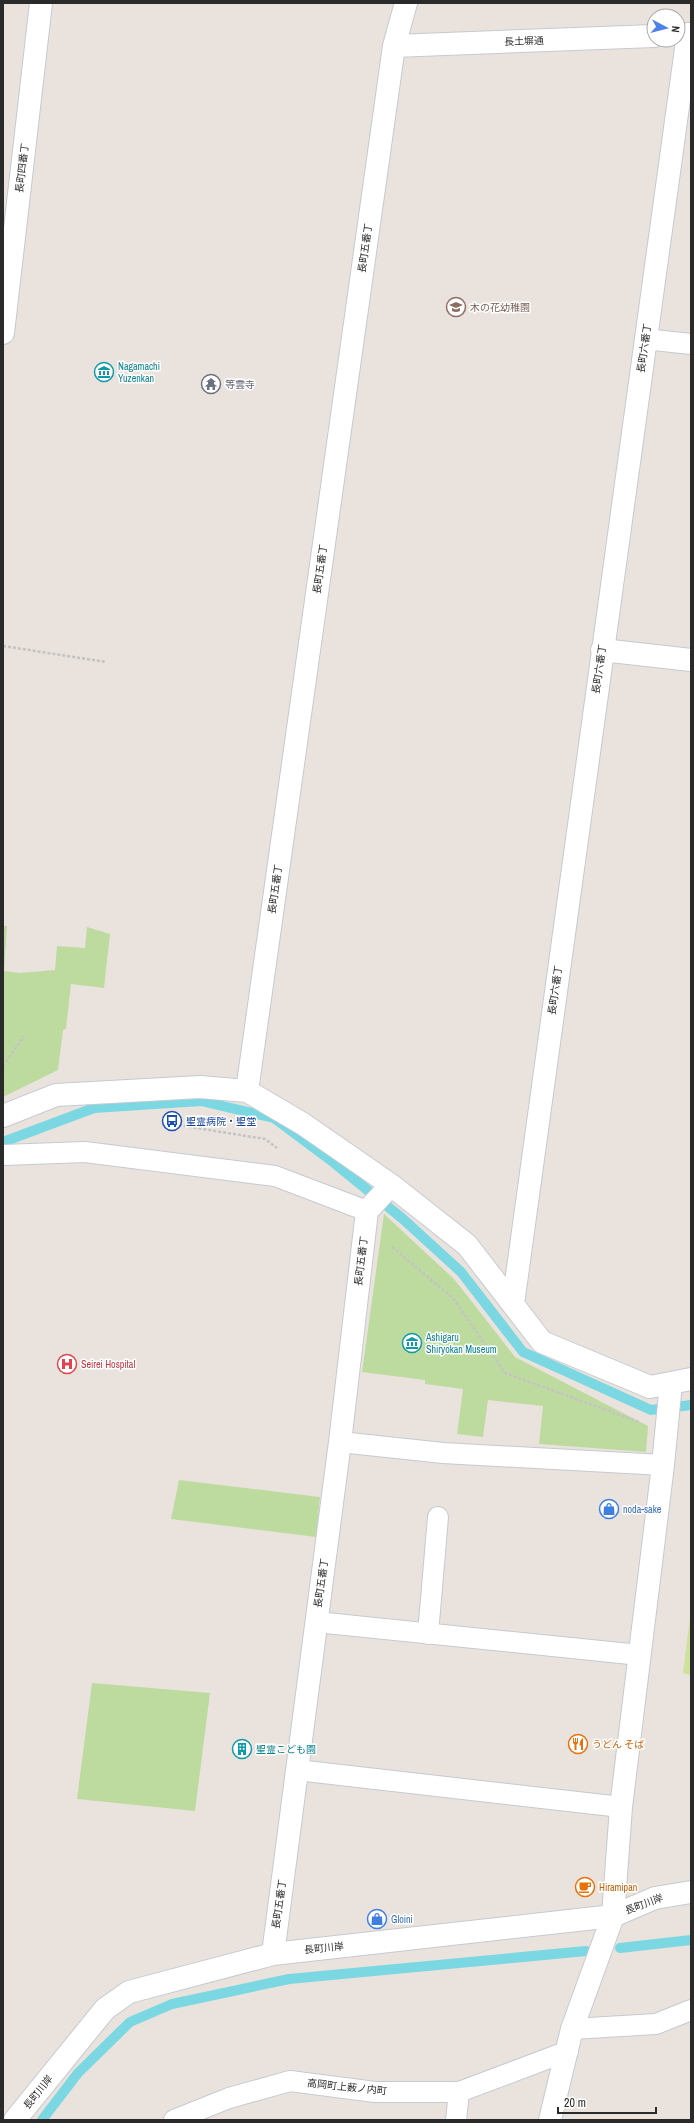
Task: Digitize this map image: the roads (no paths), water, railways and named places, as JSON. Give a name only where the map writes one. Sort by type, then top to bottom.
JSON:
[{"type":"street","name":"長町四番丁","points":[[3,333],[41,3]]},
{"type":"street","name":"長町五番丁","points":[[247,1091],[394,46],[406,3]]},
{"type":"street","name":"長土塀通","points":[[394,46],[646,36]]},
{"type":"street","name":"長町六番丁","points":[[512,1304],[684,48]]},
{"type":"street","points":[[602,650],[691,660]]},
{"type":"street","points":[[3,1116],[56,1095],[200,1087],[247,1091],[304,1124],[391,1185],[467,1245],[542,1342],[650,1387],[681,1381],[667,1423],[621,1807],[613,1916],[572,2029],[568,2051],[550,2120]]},
{"type":"street","points":[[367,1211],[391,1185]]},
{"type":"street","name":"長町五番丁","points":[[273,1954],[340,1442],[367,1211]]},
{"type":"street","name":"長町川岸","points":[[15,2120],[105,2009],[129,1992],[273,1954],[613,1916],[656,1898],[691,1892]]},
{"type":"lane","points":[[645,339],[691,344]]},
{"type":"lane","points":[[3,1155],[85,1152],[275,1176],[367,1211]]},
{"type":"lane","points":[[340,1442],[443,1453],[663,1465]]},
{"type":"lane","points":[[428,1634],[438,1517]]},
{"type":"lane","points":[[316,1622],[640,1655]]},
{"type":"lane","points":[[297,1770],[621,1807]]},
{"type":"lane","points":[[572,2029],[656,2024],[691,2010]]},
{"type":"lane","name":"高岡町上薮ノ内町","points":[[174,2120],[229,2098],[290,2080],[375,2092],[459,2092],[568,2051]]},
{"type":"lane","points":[[456,2120],[459,2092]]},
{"type":"waterway","points":[[3,1142],[94,1108],[201,1101],[274,1118],[333,1162],[403,1219],[461,1272],[523,1352],[651,1410],[691,1405]]},
{"type":"waterway","points":[[620,1948],[691,1940]]},
{"type":"waterway","points":[[42,2120],[78,2073],[130,2022],[172,2004],[289,1979],[586,1951]]},
{"type":"place","name":"木の花幼稚園","points":[[456,307]]},
{"type":"place","name":"Nagamachi Yuzenkan","points":[[104,372]]},
{"type":"place","name":"等雲寺","points":[[211,384]]},
{"type":"place","name":"聖霊病院・聖堂","points":[[172,1121]]},
{"type":"place","name":"Ashigaru Shiryokan Museum","points":[[412,1343]]},
{"type":"place","name":"Seirei Hospital","points":[[67,1364]]},
{"type":"place","name":"noda-sake","points":[[609,1509]]},
{"type":"place","name":"うどん そば","points":[[578,1744]]},
{"type":"place","name":"聖霊こども園","points":[[242,1749]]},
{"type":"place","name":"Hiramipan","points":[[585,1887]]},
{"type":"place","name":"Gloini","points":[[377,1919]]}]
